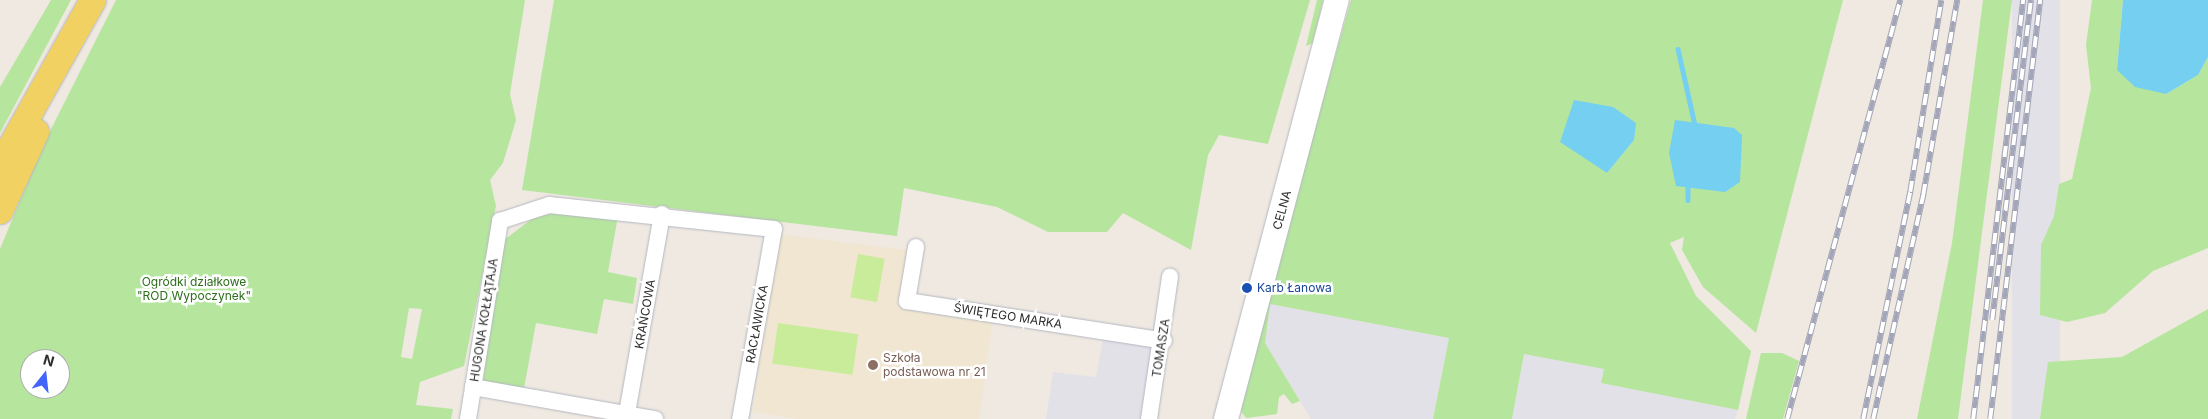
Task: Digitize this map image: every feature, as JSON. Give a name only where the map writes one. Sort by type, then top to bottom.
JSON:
[{"type":"main road","points":[[0,154],[68,49],[93,0]]},
{"type":"main road","points":[[2,209],[53,98],[68,49]]},
{"type":"main road","points":[[0,166],[20,125]]},
{"type":"street","name":"CELNA","points":[[1226,419],[1338,0]]},
{"type":"street","name":"HUGONA KOŁŁĄTAJA","points":[[468,419],[500,221],[549,205],[662,214]]},
{"type":"street","name":"RACŁAWICKA","points":[[662,214],[774,229],[740,419]]},
{"type":"street","name":"KRAŃCOWA","points":[[627,414],[662,214]]},
{"type":"street","name":"ŚWIĘTEGO MARKA","points":[[916,247],[906,301],[1164,340]]},
{"type":"street","name":"TOMASZA","points":[[1149,419],[1164,340],[1170,277]]},
{"type":"street","points":[[473,388],[655,419]]},
{"type":"shaded area","points":[[2012,0],[2060,0],[2060,419],[2012,419]]},
{"type":"shaded area","name":"Szkoła podstawowa nr 21","points":[[778,234],[907,250],[900,306],[993,318],[979,419],[797,419],[753,412]]},
{"type":"shaded area","points":[[1270,304],[1449,338],[1433,419],[1311,419],[1265,343]]},
{"type":"shaded area","points":[[1103,338],[1155,346],[1141,419],[1046,419],[1053,372],[1096,377]]},
{"type":"shaded area","points":[[1524,354],[1605,369],[1601,383],[1738,410],[1735,419],[1512,419]]},
{"type":"green space","points":[[51,0],[71,0],[0,133],[0,87]]},
{"type":"green space","name":"Ogródki działkowe \"ROD Wypoczynek\"","points":[[116,0],[525,0],[510,94],[516,120],[503,163],[490,180],[496,206],[464,366],[420,382],[416,405],[453,409],[451,419],[0,419],[0,249],[43,145]],"holes":[[[409,308],[422,309],[412,359],[401,357]]]},
{"type":"green space","points":[[554,0],[1310,0],[1268,144],[1219,135],[1208,155],[1191,250],[1123,213],[1107,232],[1048,232],[997,207],[904,188],[897,236],[522,190]]},
{"type":"green space","points":[[1317,0],[1323,0],[1313,43],[1306,46]]},
{"type":"green space","points":[[1351,0],[1843,0],[1756,333],[1703,287],[1682,250],[1684,237],[1670,243],[1696,296],[1751,351],[1738,410],[1601,383],[1604,369],[1524,354],[1512,419],[1433,419],[1449,338],[1270,304],[1265,343],[1300,401],[1292,404],[1284,394],[1279,397],[1277,414],[1246,418],[1240,410],[1266,304]],"holes":[[[1613,107],[1634,140],[1607,173]]]},
{"type":"green space","points":[[1983,0],[2012,0],[1958,419],[1917,419],[1952,243]]},
{"type":"green space","points":[[2092,0],[2123,0],[2117,70],[2166,94],[2198,75],[2208,57],[2208,248],[2153,271],[2105,313],[2067,322],[2040,315],[2041,245],[2054,216],[2059,184],[2072,179],[2091,88],[2086,45]]},
{"type":"green space","points":[[558,212],[618,216],[608,272],[637,278],[633,304],[604,299],[597,334],[536,323],[524,388],[483,381],[504,240],[533,218]]},
{"type":"green space","points":[[858,254],[885,259],[877,302],[850,297]]},
{"type":"green space","points":[[2208,309],[2208,419],[2040,419],[2048,362],[2122,357]]},
{"type":"green space","points":[[778,323],[858,334],[853,375],[772,364]]},
{"type":"green space","points":[[1761,353],[1782,353],[1799,361],[1783,419],[1746,419]]},
{"type":"water","points":[[2123,0],[2208,0],[2208,57],[2198,75],[2166,94],[2135,87],[2117,70]]},
{"type":"water","points":[[1574,100],[1613,107],[1636,123],[1634,140],[1607,173],[1560,142]]},
{"type":"water","points":[[1675,120],[1734,128],[1742,135],[1740,182],[1725,192],[1676,186],[1669,153]]},
{"type":"waterway","points":[[1678,49],[1695,125]]},
{"type":"waterway","points":[[1688,180],[1688,200]]},
{"type":"railway","points":[[1787,419],[1900,0]]},
{"type":"railway","points":[[1863,419],[1910,192],[1941,0]]},
{"type":"railway","points":[[1873,419],[1923,195],[1957,0]]},
{"type":"railway","points":[[1973,419],[2023,0]]},
{"type":"railway","points":[[1992,320],[2031,0]]},
{"type":"railway","points":[[1990,419],[2040,0]]},
{"type":"place","name":"Karb Łanowa","points":[[1247,288]]},
{"type":"place","name":"Szkoła podstawowa nr 21","points":[[873,365]]}]
